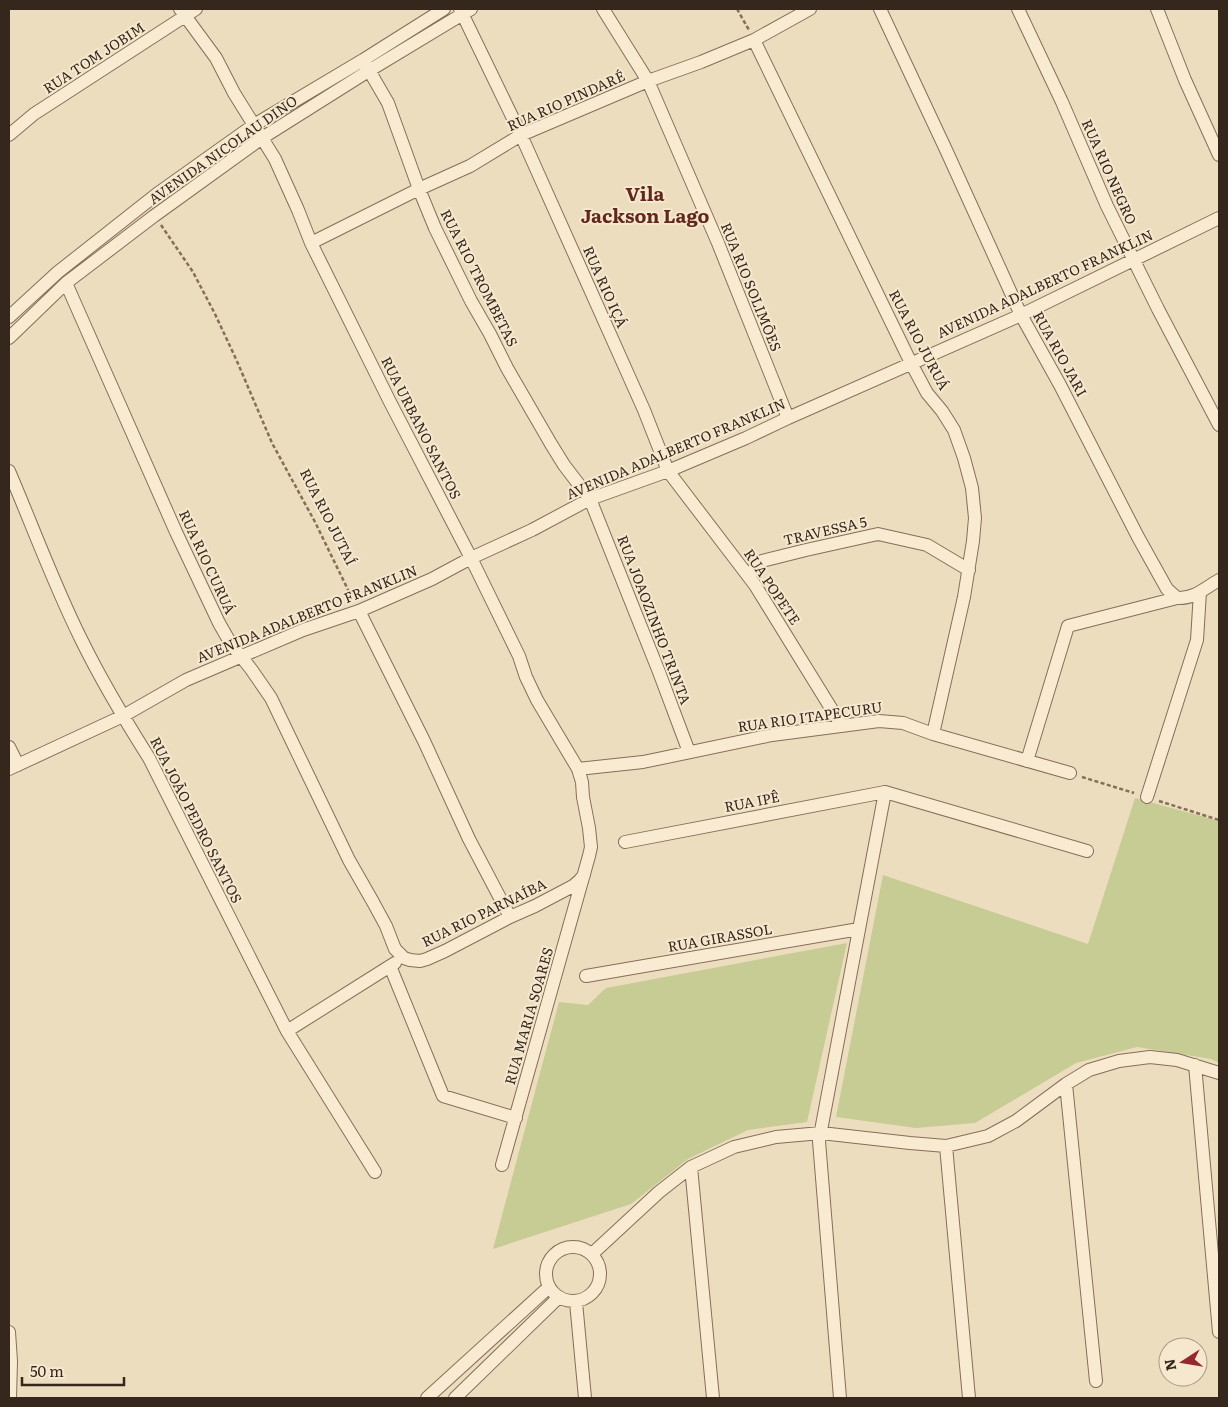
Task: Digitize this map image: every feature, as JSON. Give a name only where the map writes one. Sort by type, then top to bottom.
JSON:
[{"type":"street","name":"RUA TOM JOBIM","points":[[9,135],[34,114],[183,13],[196,9]]},
{"type":"street","name":"RUA RIO SOLIMÕES","points":[[603,9],[648,81],[718,243],[788,418]]},
{"type":"street","name":"RUA RIO PINDARÉ","points":[[311,243],[419,189],[470,166],[521,135],[648,81],[754,40],[810,9]]},
{"type":"street","name":"RUA RIO JARI","points":[[880,9],[948,152],[1021,315],[1060,384],[1142,544],[1167,589],[1177,598]]},
{"type":"street","name":"RUA RIO NEGRO","points":[[1018,9],[1062,102],[1106,206],[1219,426]]},
{"type":"street","points":[[1157,9],[1185,80],[1219,156]]},
{"type":"street","name":"AVENIDA NICOLAU DINO","points":[[9,316],[58,272],[157,194],[254,125],[366,65],[457,12]]},
{"type":"street","name":"RUA RIO IÇÁ","points":[[457,12],[521,135],[644,410],[668,471]]},
{"type":"street","name":"RUA URBANO SANTOS","points":[[183,13],[216,58],[234,93],[275,159],[311,243],[390,402],[471,558],[537,700],[578,769],[582,782],[591,847],[588,865],[584,874]]},
{"type":"street","name":"RUA RIO JURUÁ","points":[[754,40],[911,363],[927,393],[942,411],[954,430],[972,488],[975,518],[964,597],[933,734]]},
{"type":"street","name":"AVENIDA NICOLAU DINO","points":[[9,338],[66,283],[154,216],[366,65]]},
{"type":"street","name":"RUA RIO TROMBETAS","points":[[366,65],[388,103],[435,228],[471,301],[507,368],[564,465],[590,499]]},
{"type":"street","name":"AVENIDA ADALBERTO FRANKLIN","points":[[13,767],[122,716],[186,680],[303,630],[359,611],[432,579],[590,499],[668,471],[746,438],[1021,315],[1219,218]]},
{"type":"street","name":"RUA RIO CURUÁ","points":[[66,283],[176,532],[219,623],[231,644],[271,698],[349,860],[399,953]]},
{"type":"street","name":"RUA JOÃO PEDRO SANTOS","points":[[9,471],[57,588],[81,640],[122,716],[149,758],[287,1031],[375,1172]]},
{"type":"street","name":"RUA POPETE","points":[[668,471],[755,585],[842,726]]},
{"type":"street","name":"RUA JOAOZINHO TRINTA","points":[[590,499],[689,752]]},
{"type":"street","name":"TRAVESSA 5","points":[[749,578],[756,566],[762,561],[878,534],[927,545],[968,570]]},
{"type":"street","points":[[1027,760],[1068,626],[1177,598],[1188,597],[1219,580]]},
{"type":"street","points":[[1147,797],[1197,640],[1200,592]]},
{"type":"street","points":[[359,611],[424,741],[469,839],[510,917]]},
{"type":"street","name":"RUA RIO ITAPECURU","points":[[578,769],[643,762],[772,735],[890,721],[903,723],[933,734],[1070,773]]},
{"type":"street","points":[[9,747],[13,767]]},
{"type":"street","points":[[840,1398],[819,1141],[885,792],[1086,851]]},
{"type":"street","name":"RUA IPÊ","points":[[625,842],[885,792]]},
{"type":"street","name":"RUA RIO PARNAÍBA","points":[[399,953],[410,960],[420,961],[427,959],[573,886],[584,874]]},
{"type":"street","name":"RUA MARIA SOARES","points":[[502,1165],[584,874]]},
{"type":"street","name":"RUA GIRASSOL","points":[[586,976],[859,929]]},
{"type":"street","points":[[287,1031],[390,966],[399,953]]},
{"type":"street","points":[[390,966],[443,1096],[516,1118]]},
{"type":"street","points":[[592,1254],[659,1192],[691,1167],[734,1147],[776,1138],[821,1133],[946,1146],[988,1136],[1016,1121],[1066,1084],[1089,1070],[1119,1061],[1150,1057],[1177,1060],[1219,1073]]},
{"type":"street","points":[[1195,1065],[1219,1332]]},
{"type":"street","points":[[1066,1084],[1096,1381]]},
{"type":"street","points":[[946,1146],[969,1398]]},
{"type":"street","points":[[691,1167],[713,1398]]},
{"type":"street","points":[[573,1246],[580,1247],[592,1254],[598,1262],[600,1280],[590,1296],[576,1302],[566,1300],[559,1297],[549,1287],[546,1273],[554,1254],[566,1247],[573,1246]]},
{"type":"street","points":[[427,1398],[549,1287]]},
{"type":"street","points":[[455,1398],[559,1297]]},
{"type":"street","points":[[576,1302],[585,1398]]},
{"type":"street","points":[[9,1332],[10,1398]]},
{"type":"path","points":[[737,9],[754,40]]},
{"type":"path","name":"RUA RIO JUTAÍ","points":[[154,216],[193,272],[236,359],[272,443],[315,522],[359,611]]},
{"type":"green space","points":[[1135,798],[1219,821],[1219,1063],[1211,1059],[1137,1047],[1076,1063],[975,1123],[916,1128],[836,1117],[883,875],[1088,944]]},
{"type":"green space","points":[[847,943],[807,1122],[748,1130],[688,1159],[631,1204],[493,1249],[559,1002],[588,1005],[606,988]]},
{"type":"district","name":"Vila Jackson Lago","points":[[645,205]]}]
